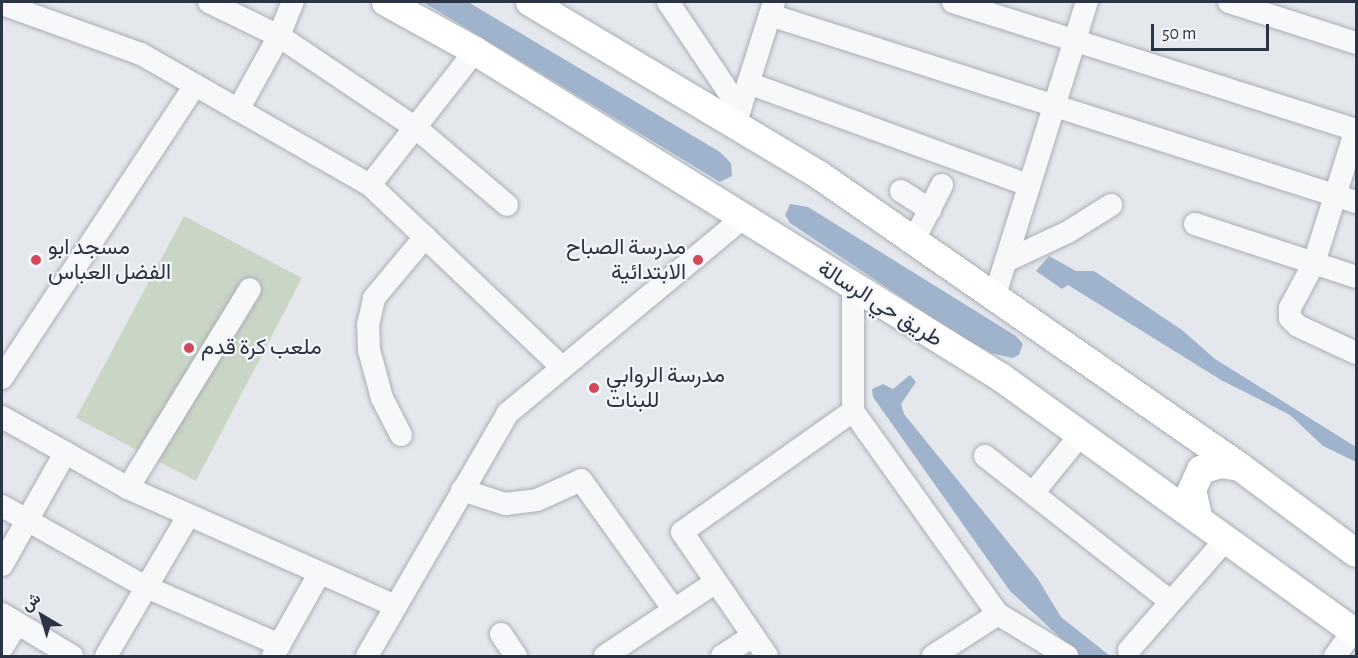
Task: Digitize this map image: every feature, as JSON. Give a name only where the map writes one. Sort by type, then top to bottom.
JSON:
[{"type":"main road","name":"طريق حي الرسالة","points":[[386,2],[475,51],[1002,378],[1198,516],[1355,632]]},
{"type":"main road","points":[[530,2],[737,117],[913,242],[995,295],[1187,432],[1240,467],[1356,554]]},
{"type":"main road","points":[[1153,484],[1176,477],[1191,462],[1194,441],[1187,432]]},
{"type":"main road","points":[[1198,516],[1192,490],[1201,470],[1221,464],[1240,467]]},
{"type":"street","points":[[209,2],[279,36],[416,128],[507,205]]},
{"type":"street","points":[[238,110],[279,36],[293,2]]},
{"type":"street","points":[[668,2],[737,117]]},
{"type":"street","points":[[953,2],[1356,130],[1346,199],[1290,308],[1290,318],[1356,353]]},
{"type":"street","points":[[995,295],[1087,2]]},
{"type":"street","points":[[1229,2],[1356,43]]},
{"type":"street","points":[[2,4],[141,54],[370,186],[562,366]]},
{"type":"street","points":[[737,117],[772,8],[1054,106],[1346,199]]},
{"type":"street","points":[[370,186],[475,51]]},
{"type":"street","points":[[748,82],[1029,185]]},
{"type":"street","points":[[2,378],[195,85]]},
{"type":"street","points":[[913,242],[942,185]]},
{"type":"street","points":[[901,190],[930,210]]},
{"type":"street","points":[[1006,261],[1068,232],[1111,205]]},
{"type":"street","points":[[367,657],[507,413],[744,217]]},
{"type":"street","points":[[1195,224],[1356,277]]},
{"type":"street","points":[[401,435],[382,398],[369,350],[368,325],[374,298],[425,237]]},
{"type":"street","points":[[854,288],[853,411],[998,614],[1051,653]]},
{"type":"street","points":[[128,488],[250,289]]},
{"type":"street","points":[[767,657],[682,532],[853,411]]},
{"type":"street","points":[[2,417],[128,488],[395,606]]},
{"type":"street","points":[[1032,493],[1082,433]]},
{"type":"street","points":[[2,565],[65,453]]},
{"type":"street","points":[[985,456],[1171,602]]},
{"type":"street","points":[[462,490],[505,504],[537,500],[581,480],[674,610]]},
{"type":"street","points":[[2,506],[146,587],[277,651],[319,574]]},
{"type":"street","points":[[106,657],[188,516]]},
{"type":"street","points":[[1129,650],[1227,538]]},
{"type":"street","points":[[606,657],[716,582]]},
{"type":"street","points":[[933,657],[998,614]]},
{"type":"street","points":[[2,648],[9,619],[72,657]]},
{"type":"street","points":[[1335,657],[1355,632]]},
{"type":"street","points":[[501,634],[516,657]]},
{"type":"street","points":[[722,657],[753,636]]},
{"type":"green space","name":"ملعب كرة قدم","points":[[184,216],[302,278],[196,481],[76,418]]},
{"type":"water","points":[[423,2],[468,2],[720,152],[731,163],[732,176],[720,182]]},
{"type":"water","points":[[790,204],[808,207],[1016,336],[1023,344],[1019,355],[1012,358],[991,353],[955,333],[790,223],[785,215]]},
{"type":"water","points":[[1049,256],[1076,271],[1094,271],[1182,330],[1215,359],[1356,447],[1356,462],[1323,446],[1290,415],[1221,380],[1068,285],[1062,289],[1036,271]]},
{"type":"water","points":[[910,375],[916,382],[901,404],[904,414],[1038,579],[1061,617],[1110,656],[1080,656],[1010,591],[873,397],[872,389],[883,384],[893,389]]},
{"type":"place","name":"مسجد ابو الفضل العباس","points":[[36,260]]},
{"type":"place","name":"مدرسة الصباح الابتدائية","points":[[698,260]]},
{"type":"place","name":"ملعب كرة قدم","points":[[189,348]]},
{"type":"place","name":"مدرسة الروابي للبنات","points":[[594,388]]}]
